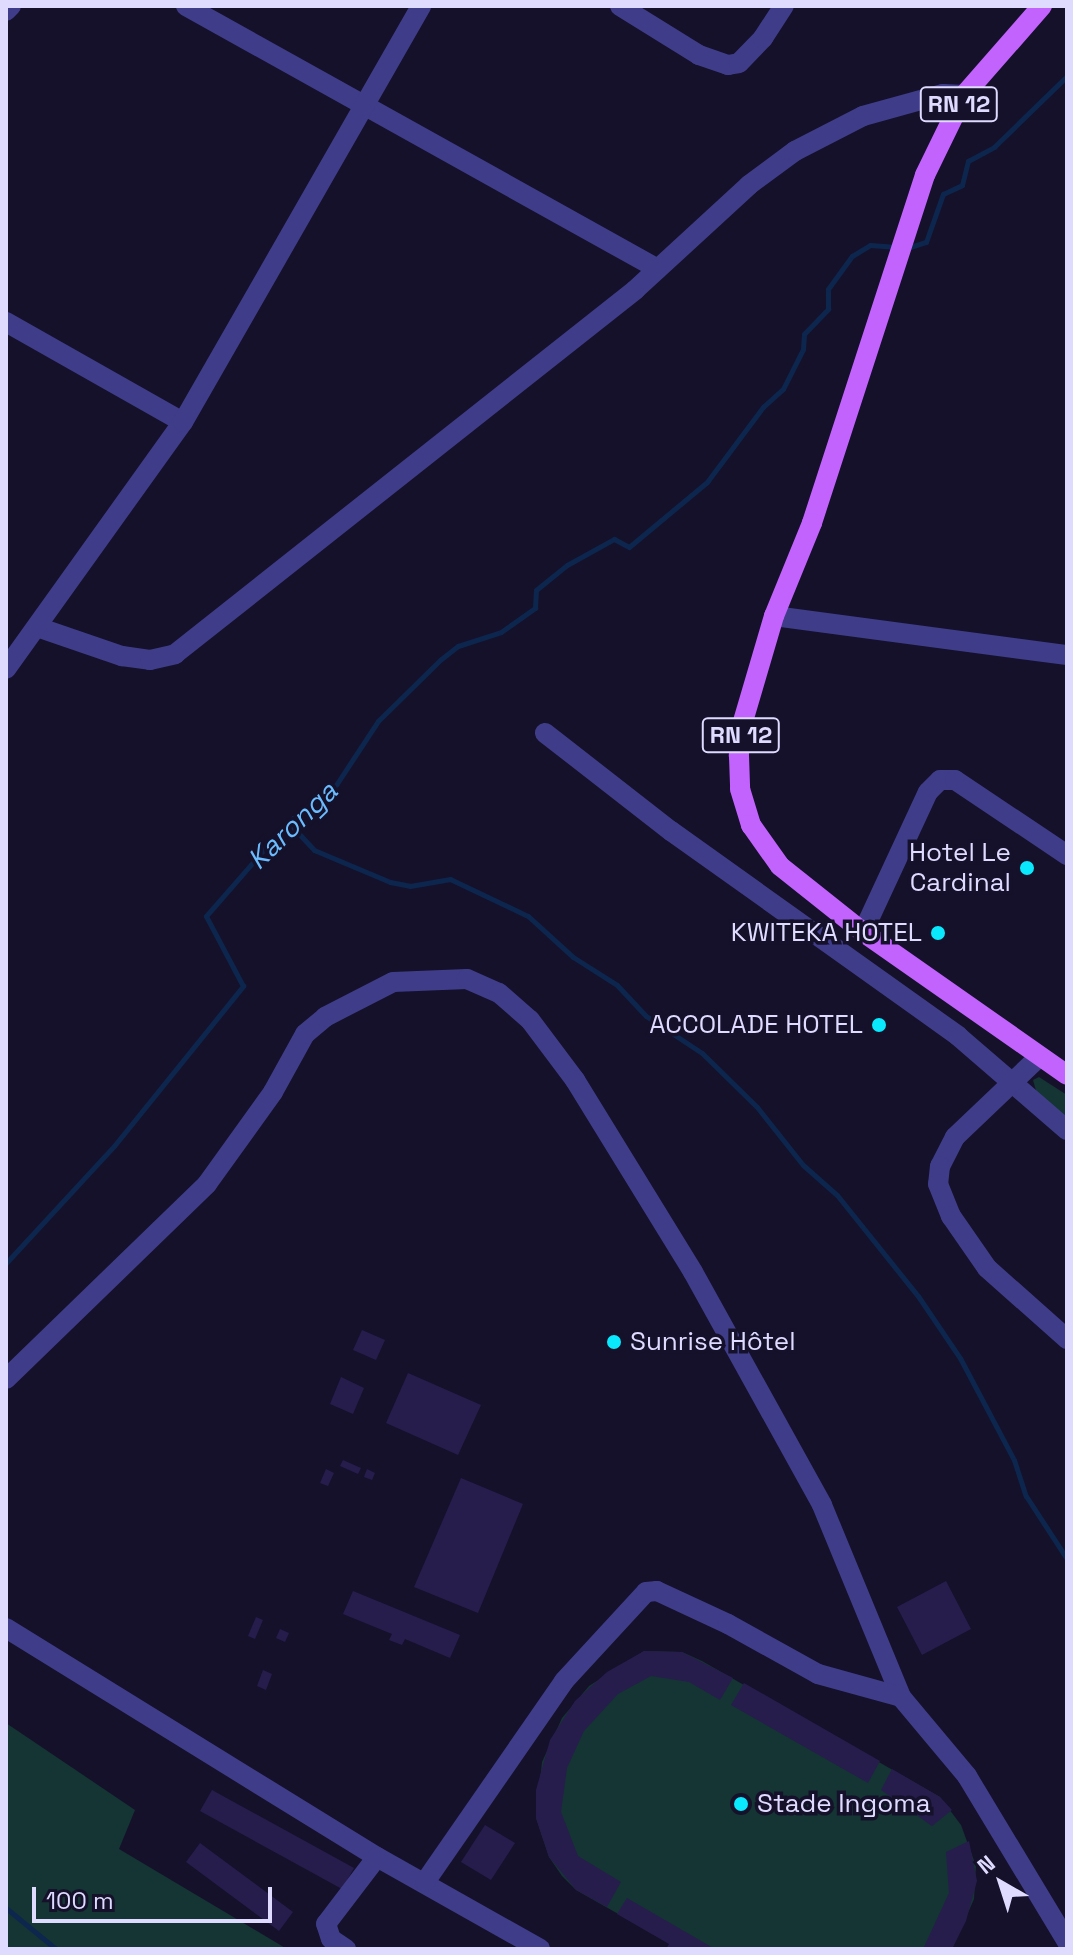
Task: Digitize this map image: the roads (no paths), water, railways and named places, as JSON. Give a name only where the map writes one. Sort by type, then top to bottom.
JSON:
[{"type":"main road","name":"RN 12","points":[[1042,6],[964,95],[909,223],[816,509],[774,616],[742,725],[740,789],[751,825],[780,866],[863,932],[1067,1075]]},
{"type":"street","points":[[6,11],[11,6]]},
{"type":"street","points":[[186,6],[658,269]]},
{"type":"street","points":[[6,669],[40,628],[183,422],[361,106],[421,6]]},
{"type":"street","points":[[620,6],[699,55],[728,65],[739,63],[763,38],[784,6]]},
{"type":"street","points":[[40,628],[122,656],[150,660],[175,654],[658,269],[749,185],[795,151],[863,116],[943,94],[964,95]]},
{"type":"street","points":[[6,322],[183,422]]},
{"type":"street","points":[[774,616],[1067,655]]},
{"type":"street","points":[[545,733],[1015,1084],[1067,1130]]},
{"type":"street","points":[[863,932],[928,792],[940,780],[955,780],[1067,855]]},
{"type":"street","points":[[6,1379],[207,1184],[273,1092],[305,1034],[325,1017],[393,982],[467,979],[499,993],[530,1020],[575,1080],[693,1272],[822,1505],[901,1697],[967,1776],[1067,1942]]},
{"type":"street","points":[[1039,1057],[1015,1084],[955,1137],[943,1158],[938,1184],[951,1216],[987,1268],[1067,1339]]},
{"type":"street","points":[[425,1882],[564,1681],[646,1592],[671,1597],[818,1674],[901,1697]]},
{"type":"street","points":[[6,1628],[377,1857],[540,1949]]},
{"type":"street","points":[[346,1949],[331,1939],[326,1924],[377,1857]]},
{"type":"waterway","name":"Karonga","points":[[907,248],[926,242],[943,194],[962,185],[968,161],[994,147],[1067,76]]},
{"type":"waterway","name":"Karonga","points":[[6,1263],[114,1146],[243,986],[206,916],[288,822],[336,785],[378,721],[440,660],[458,646],[501,632],[535,608],[536,590],[567,565],[614,539],[629,547],[707,482],[763,407],[783,389],[803,349],[804,334],[828,309],[828,289],[852,256],[870,245],[897,247]]},
{"type":"waterway","points":[[288,822],[314,850],[390,882],[410,886],[450,879],[528,916],[573,957],[617,985],[646,1016],[702,1053],[757,1107],[803,1165],[837,1195],[918,1296],[960,1358],[1014,1460],[1026,1496],[1067,1559]]},
{"type":"waterway","points":[[6,1908],[56,1949]]},
{"type":"place","name":"Hotel Le Cardinal","points":[[1027,868]]},
{"type":"place","name":"KWITEKA HOTEL","points":[[938,933]]},
{"type":"place","name":"ACCOLADE HOTEL","points":[[879,1025]]},
{"type":"place","name":"Sunrise Hôtel","points":[[614,1342]]},
{"type":"place","name":"Stade Ingoma","points":[[741,1804]]}]
